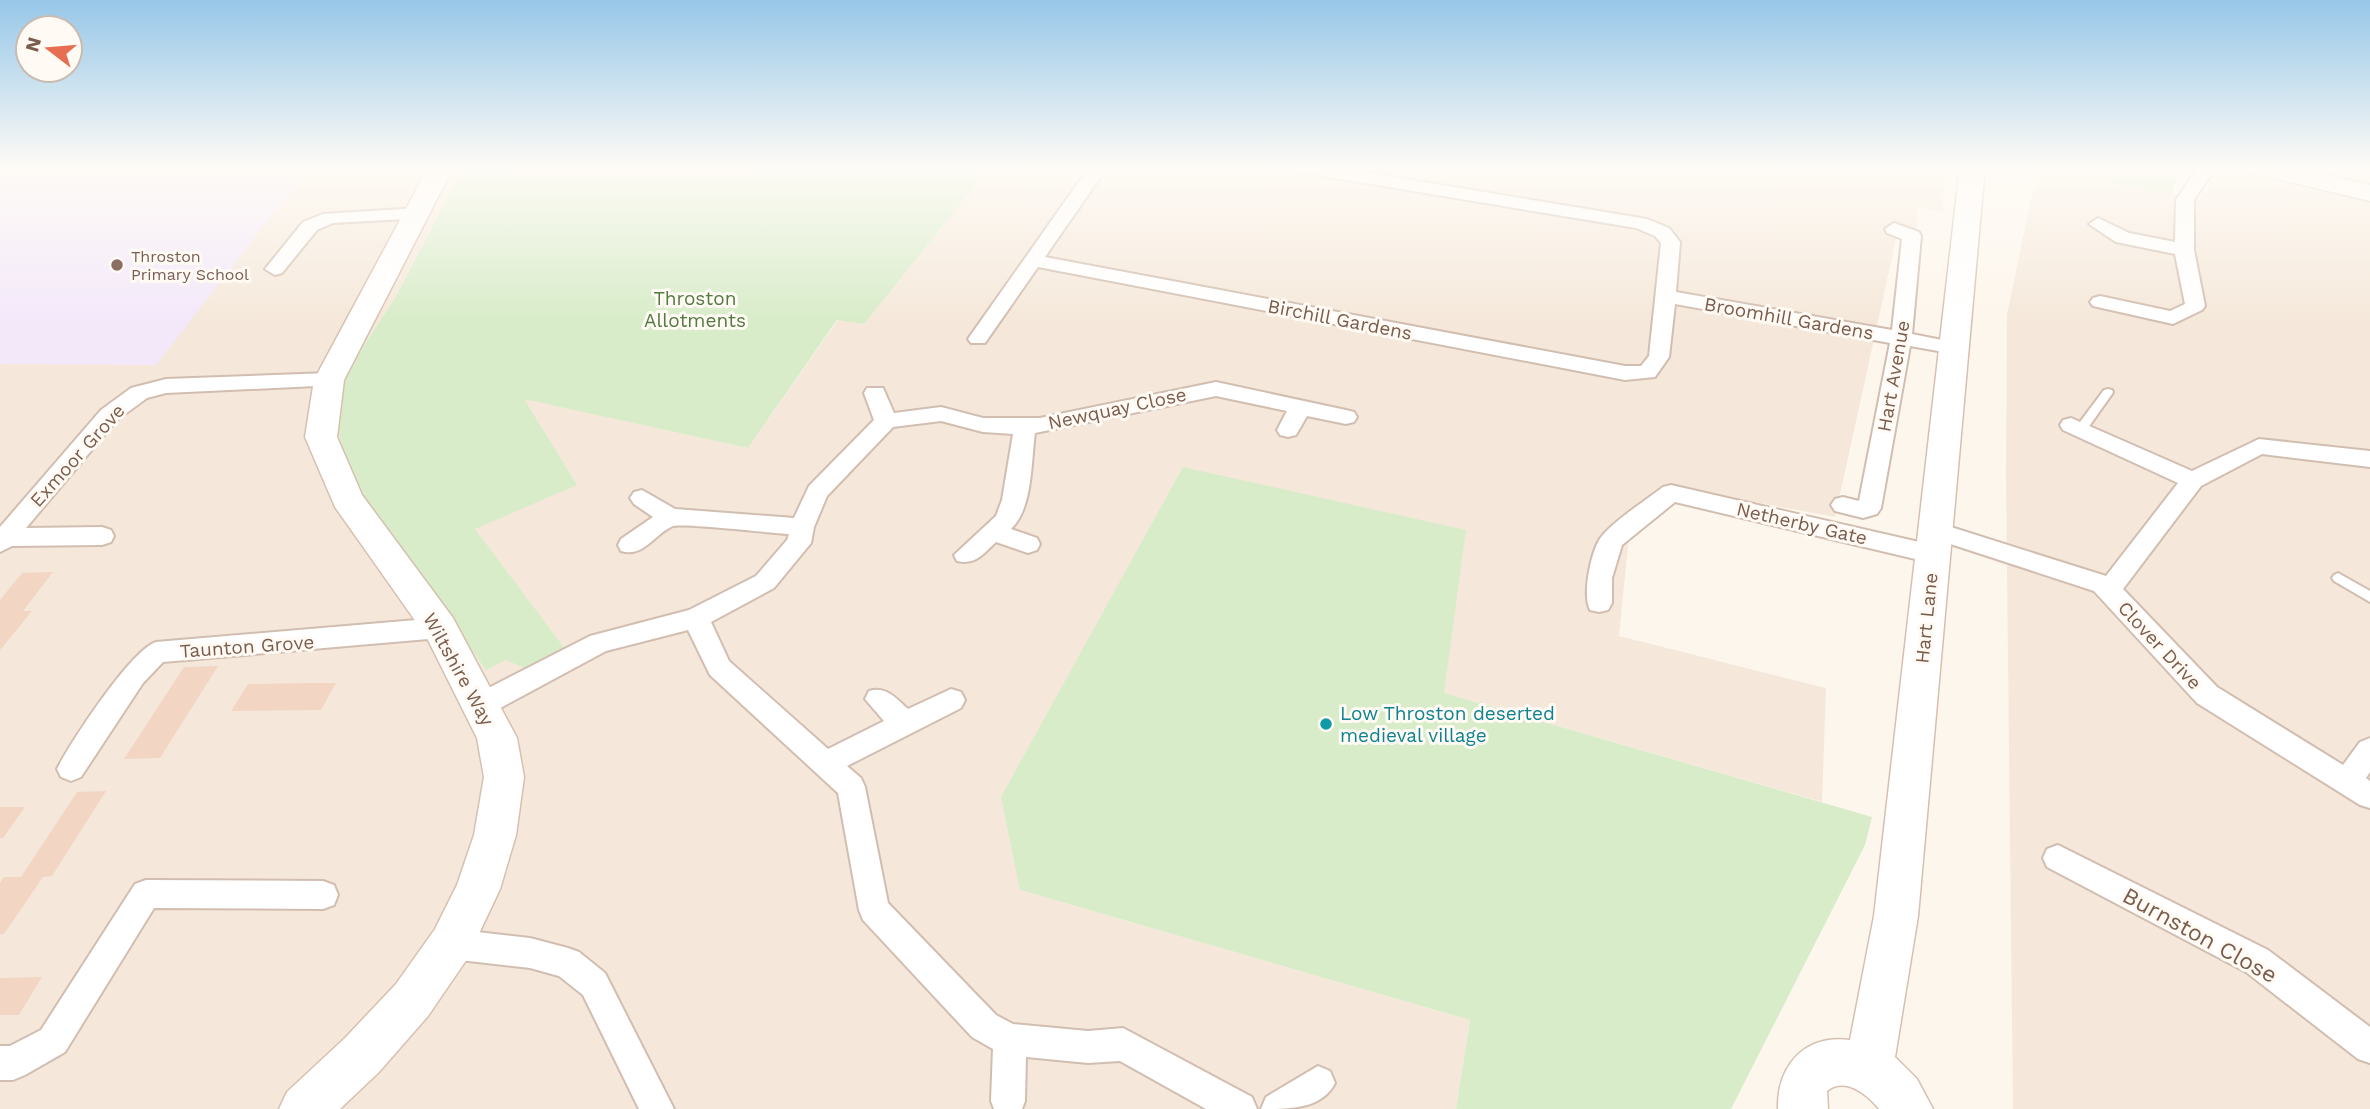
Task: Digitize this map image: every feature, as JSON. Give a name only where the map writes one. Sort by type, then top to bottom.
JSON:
[{"type":"street","points":[[275,269],[310,226],[335,218]]},
{"type":"street","name":"Wiltshire Way","points":[[304,1109],[370,1046],[412,1000],[451,944],[482,878],[495,835],[504,777],[498,738],[440,628],[347,499],[321,438],[329,380],[416,218]]},
{"type":"street","points":[[978,339],[1063,218]]},
{"type":"street","points":[[1608,218],[1640,223],[1662,232],[1671,242],[1664,296]]},
{"type":"street","name":"Hart Lane","points":[[1869,1069],[1896,916],[1968,218]]},
{"type":"street","points":[[2099,302],[2174,318],[2195,306],[2184,250],[2185,218]]},
{"type":"street","points":[[2098,224],[2123,237],[2184,250]]},
{"type":"street","name":"Hart Avenue","points":[[1843,505],[1863,510],[1869,508],[1901,339],[1912,236],[1894,229]]},
{"type":"street","name":"Birchill Gardens","points":[[1033,260],[1625,373],[1647,372],[1659,357],[1664,296]]},
{"type":"street","name":"Broomhill Gardens","points":[[1664,296],[1955,348]]},
{"type":"street","name":"Exmoor Grove","points":[[2,532],[25,515],[122,403],[139,393],[166,386],[329,380]]},
{"type":"street","name":"Newquay Close","points":[[886,421],[941,414],[983,425],[1025,426],[1208,389],[1346,417]]},
{"type":"street","points":[[481,705],[599,643],[695,618],[765,582],[799,543],[802,527],[817,492],[886,421],[875,393]]},
{"type":"street","points":[[1288,430],[1300,407]]},
{"type":"street","points":[[966,555],[1006,520],[1014,500],[1025,426]]},
{"type":"street","points":[[2076,427],[2193,480]]},
{"type":"street","points":[[2109,590],[2193,480],[2259,446],[2370,459]]},
{"type":"street","name":"Netherby Gate","points":[[1599,603],[1600,578],[1611,541],[1671,493],[1933,542]]},
{"type":"street","points":[[642,498],[670,517],[802,527]]},
{"type":"street","points":[[630,545],[670,517]]},
{"type":"street","points":[[2,532],[102,536]]},
{"type":"street","points":[[993,532],[1028,544]]},
{"type":"street","name":"Clover Drive","points":[[1933,542],[2103,584],[2207,695],[2359,789]]},
{"type":"street","points":[[695,618],[719,668],[851,787],[874,910],[984,1026],[1010,1040],[1088,1047],[1123,1044],[1240,1109]]},
{"type":"street","name":"Taunton Grove","points":[[71,769],[134,676],[156,652],[256,643],[309,642],[440,628]]},
{"type":"street","points":[[879,699],[903,722]]},
{"type":"street","points":[[824,764],[951,700]]},
{"type":"street","points":[[2359,789],[2370,750]]},
{"type":"street","name":"Burnston Close","points":[[2058,858],[2257,961],[2370,1047]]},
{"type":"street","points":[[0,1063],[13,1063],[53,1041],[146,894],[323,895]]},
{"type":"street","points":[[451,944],[530,954],[568,963],[594,984],[657,1109]]},
{"type":"street","points":[[1008,1101],[1010,1040]]},
{"type":"street","points":[[1803,1109],[1801,1095],[1806,1078],[1816,1067],[1832,1062],[1847,1062],[1869,1069],[1887,1081],[1908,1109]]},
{"type":"street","points":[[1278,1109],[1318,1083]]},
{"type":"lane","points":[[2076,427],[2108,392]]},
{"type":"lane","points":[[2338,578],[2370,597]]},
{"type":"shaded area","points":[[0,218],[437,218],[395,298],[348,370],[475,529],[523,398],[748,448],[838,320],[864,324],[949,218],[1917,218],[1916,230],[1891,223],[1896,239],[1835,517],[1667,486],[1630,525],[1619,636],[1826,688],[1822,802],[1443,693],[1020,890],[1470,1020],[1456,1109],[0,1109]]},
{"type":"shaded area","name":"Throston Primary School","points":[[0,218],[270,218],[156,365],[0,364]]},
{"type":"shaded area","points":[[2027,218],[2370,218],[2370,1109],[2013,1109],[2006,476],[2007,315]]},
{"type":"green space","name":"Throston Allotments","points":[[437,218],[949,218],[864,324],[837,320],[748,448],[524,399],[577,485],[475,529],[565,649],[525,668],[506,660],[486,670],[350,477],[337,425],[348,370],[395,298]]},
{"type":"green space","points":[[1183,467],[1466,530],[1444,693],[1872,817],[1865,845],[1731,1109],[1456,1109],[1470,1020],[1020,890],[1001,797]]},
{"type":"building","points":[[53,572],[23,611],[32,611],[0,650],[0,600],[22,573]]},
{"type":"building","points":[[218,666],[160,758],[124,759],[184,667]]},
{"type":"building","points":[[336,683],[321,710],[231,711],[248,684]]},
{"type":"building","points":[[106,791],[52,876],[43,877],[4,934],[0,934],[0,883],[4,877],[21,877],[77,792]]},
{"type":"building","points":[[0,807],[25,807],[3,838],[0,838]]},
{"type":"building","points":[[42,977],[19,1015],[0,1015],[0,978]]},
{"type":"place","name":"Throston Primary School","points":[[117,265]]},
{"type":"place","name":"Low Throston deserted medieval village","points":[[1326,724]]}]
